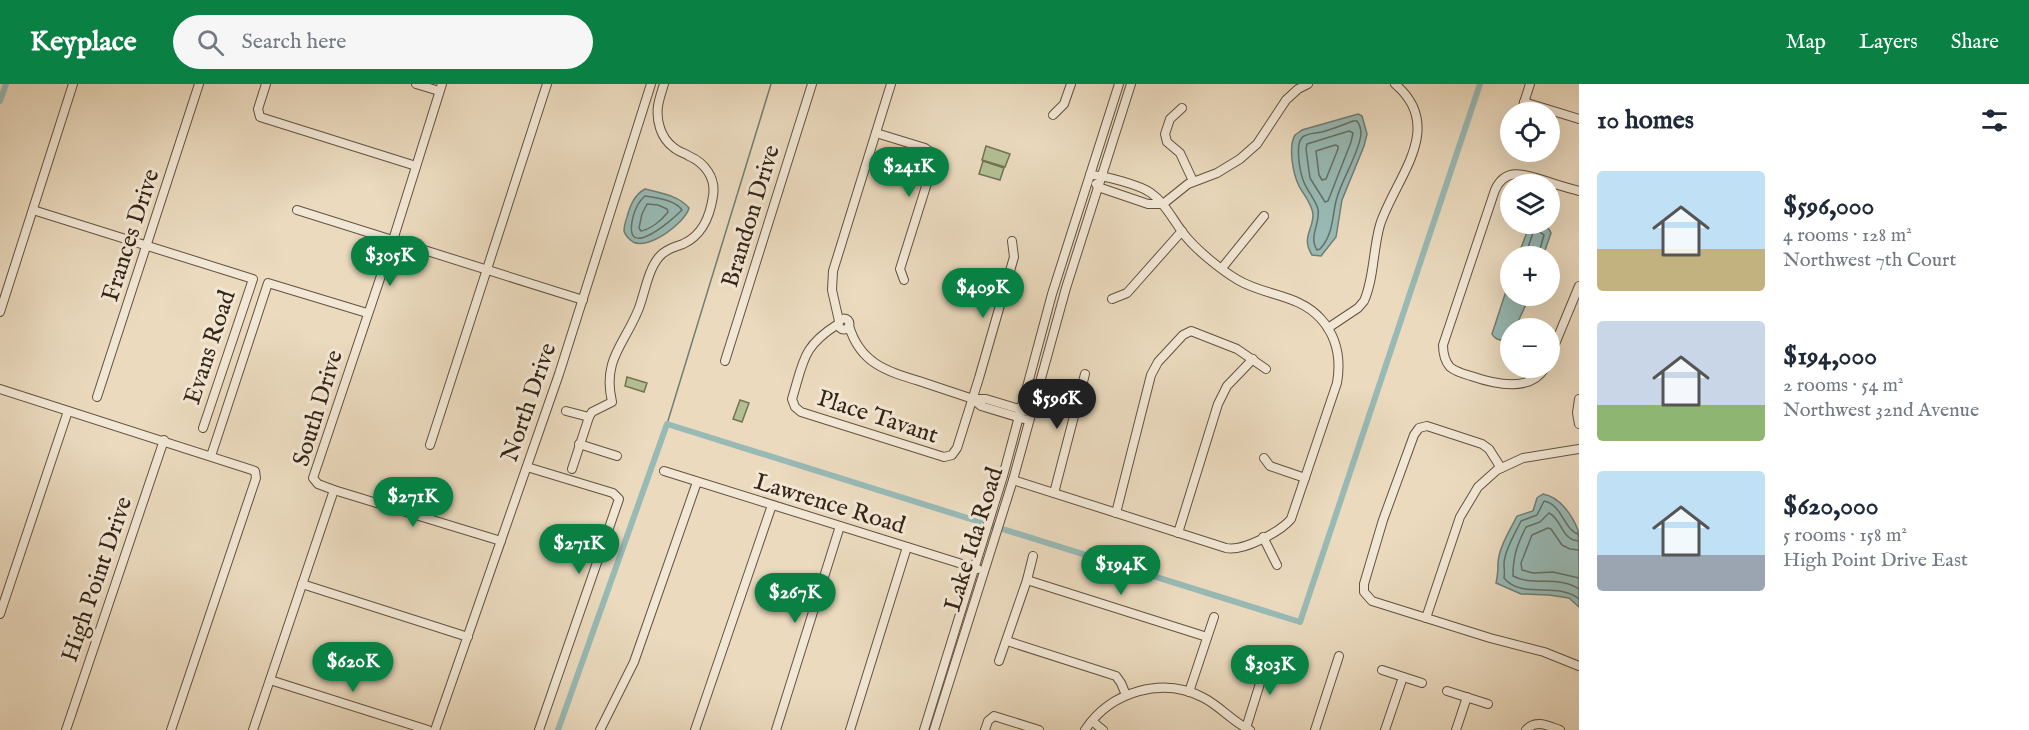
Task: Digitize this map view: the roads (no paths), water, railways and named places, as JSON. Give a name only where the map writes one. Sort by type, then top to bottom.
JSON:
[{"type":"street","points":[[0,312],[73,84]]},
{"type":"street","name":"Frances Drive","points":[[97,398],[199,84]]},
{"type":"street","points":[[266,84],[258,109],[260,117],[416,166]]},
{"type":"street","points":[[416,84],[441,88]]},
{"type":"street","points":[[430,445],[547,84]]},
{"type":"street","name":"North Drive","points":[[435,730],[583,300],[651,84]]},
{"type":"street","points":[[572,469],[589,417],[592,412],[612,402],[609,390],[613,360],[618,345],[638,310],[655,263],[664,252],[686,242],[699,232],[712,202],[714,192],[708,171],[692,157],[673,148],[661,131],[658,105],[664,84]]},
{"type":"street","name":"Brandon Drive","points":[[725,361],[812,84]]},
{"type":"street","points":[[891,84],[832,271],[832,290],[844,326],[863,353],[884,370],[973,399],[986,399],[1031,417]]},
{"type":"street","points":[[1053,115],[1064,104],[1071,84]]},
{"type":"street","name":"Lake Ida Road","points":[[924,730],[1020,414],[1052,294],[1119,84]]},
{"type":"street","name":"Lake Ida Road","points":[[934,730],[1002,517],[1066,288],[1131,84]]},
{"type":"street","points":[[1090,175],[1098,187],[1148,204],[1162,204],[1193,181],[1217,173],[1240,159],[1261,138],[1286,100],[1298,89],[1308,84]]},
{"type":"street","points":[[1328,328],[1358,308],[1364,301],[1380,225],[1417,145],[1418,129],[1415,112],[1409,99],[1395,84]]},
{"type":"street","points":[[1524,102],[1530,84]]},
{"type":"street","name":"South Drive","points":[[253,730],[334,490],[314,482],[313,474],[393,240],[441,88]]},
{"type":"street","points":[[1182,108],[1170,119],[1165,134],[1167,142],[1180,153],[1193,181]]},
{"type":"street","points":[[1560,113],[1579,119]]},
{"type":"street","points":[[876,133],[925,148],[934,161],[900,269],[904,280]]},
{"type":"street","points":[[1534,378],[1529,381],[1496,384],[1452,368],[1445,358],[1443,345],[1499,183],[1509,175],[1522,174],[1579,191]]},
{"type":"street","points":[[1013,480],[1230,549],[1243,548],[1285,526],[1291,519],[1339,374],[1338,355],[1328,328],[1319,316],[1304,305],[1242,282],[1222,268],[1195,246],[1150,192],[1101,175],[1090,175]]},
{"type":"street","points":[[33,210],[147,246]]},
{"type":"street","points":[[297,210],[583,300]]},
{"type":"street","points":[[1222,268],[1264,216]]},
{"type":"street","points":[[1112,299],[1126,293],[1182,231]]},
{"type":"street","points":[[973,399],[1014,257],[1012,240]]},
{"type":"street","name":"Evans Road","points":[[147,246],[253,279],[203,428]]},
{"type":"street","points":[[211,456],[268,283],[367,314]]},
{"type":"street","points":[[1560,332],[1579,286]]},
{"type":"street","name":"Place Tavant","points":[[844,326],[826,332],[817,338],[808,351],[792,399],[795,407],[801,412],[944,457],[952,455],[957,448],[973,399]]},
{"type":"street","points":[[1116,513],[1151,375],[1158,362],[1187,332],[1198,333],[1237,349],[1266,369]]},
{"type":"street","points":[[1178,533],[1218,404],[1227,386],[1252,359]]},
{"type":"street","points":[[1054,493],[1084,374]]},
{"type":"street","points":[[0,389],[252,469],[257,475],[171,730]]},
{"type":"street","points":[[1579,399],[1577,413],[1579,424]]},
{"type":"street","points":[[0,614],[68,411]]},
{"type":"street","points":[[566,411],[589,417]]},
{"type":"street","points":[[1501,468],[1489,449],[1482,444],[1426,426],[1419,428],[1414,435],[1383,520],[1364,584],[1366,596],[1372,601],[1490,638],[1544,652],[1579,666]]},
{"type":"street","name":"High Point Drive","points":[[66,730],[164,440]]},
{"type":"street","points":[[579,444],[617,456]]},
{"type":"street","points":[[1426,618],[1464,509],[1478,487],[1501,468],[1522,458],[1535,454],[1569,452],[1579,449]]},
{"type":"street","points":[[1264,458],[1270,466],[1305,478]]},
{"type":"street","points":[[527,467],[614,494],[619,500],[539,730]]},
{"type":"street","name":"Lawrence Road","points":[[664,471],[984,571]]},
{"type":"street","points":[[600,730],[634,662],[697,482]]},
{"type":"street","points":[[334,490],[501,541]]},
{"type":"street","points":[[694,730],[772,505]]},
{"type":"street","points":[[776,730],[840,526]]},
{"type":"street","points":[[1263,537],[1277,565]]},
{"type":"street","points":[[850,730],[907,547]]},
{"type":"street","points":[[999,661],[1033,556]]},
{"type":"street","points":[[1027,580],[1207,637]]},
{"type":"street","points":[[302,584],[468,637]]},
{"type":"street","points":[[1189,692],[1214,617]]},
{"type":"street","points":[[1007,641],[1116,676],[1126,695]]},
{"type":"street","points":[[1085,730],[1105,707],[1126,695],[1152,688],[1189,692],[1216,705],[1248,729],[1269,655]]},
{"type":"street","points":[[1315,730],[1339,656]]},
{"type":"street","points":[[1382,670],[1422,683]]},
{"type":"street","points":[[1385,730],[1403,676]]},
{"type":"street","points":[[270,680],[429,730]]},
{"type":"street","points":[[1447,691],[1488,704]]},
{"type":"street","points":[[1456,730],[1467,697]]},
{"type":"street","points":[[985,730],[990,717],[994,716],[1039,730]]},
{"type":"street","points":[[1092,721],[1102,730]]},
{"type":"street","points":[[1530,727],[1541,724],[1560,730]]},
{"type":"water","points":[[1358,114],[1362,116],[1367,134],[1342,200],[1336,237],[1321,256],[1312,255],[1307,239],[1313,220],[1313,211],[1295,175],[1292,160],[1293,140],[1295,135],[1302,130]]},
{"type":"water","points":[[645,189],[674,197],[689,208],[681,221],[666,234],[648,242],[633,242],[625,234],[624,229],[633,201]]},
{"type":"water","points":[[1526,234],[1551,234],[1546,246],[1522,246]]},
{"type":"water","points":[[1501,306],[1525,306],[1520,318],[1500,318],[1500,340],[1492,334]]},
{"type":"water","points":[[1543,494],[1555,499],[1565,508],[1578,530],[1579,607],[1569,598],[1521,594],[1496,583],[1500,551],[1517,516],[1533,511],[1537,498]]},
{"type":"waterway","points":[[0,101],[6,84]]},
{"type":"waterway","points":[[667,424],[771,84]]},
{"type":"waterway","points":[[558,730],[667,424],[1300,622],[1480,84]]}]
